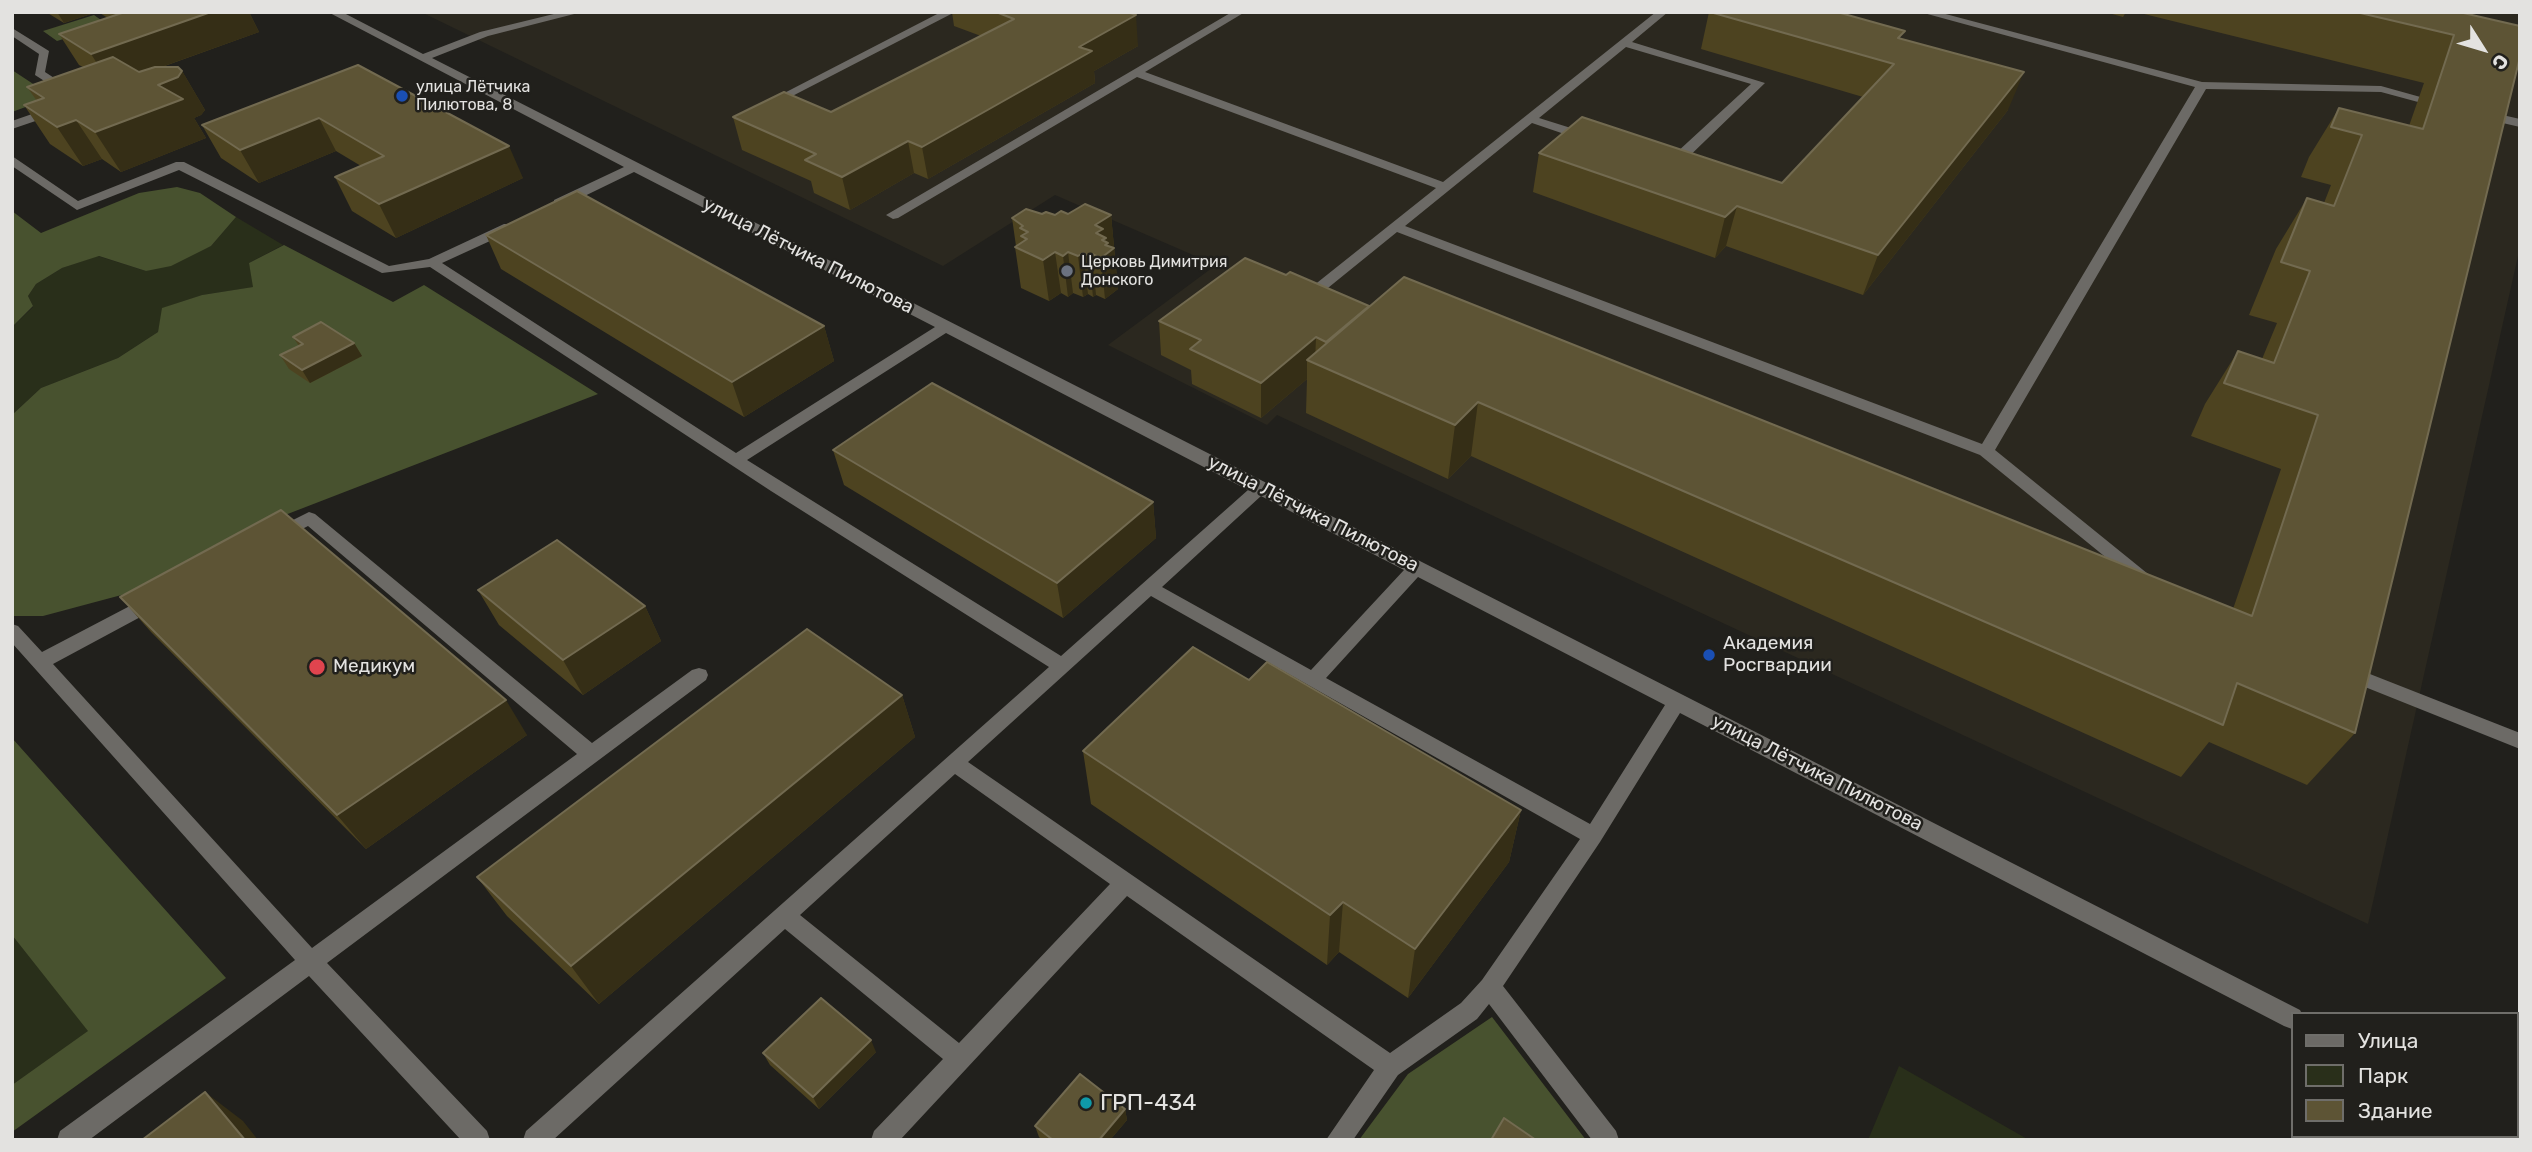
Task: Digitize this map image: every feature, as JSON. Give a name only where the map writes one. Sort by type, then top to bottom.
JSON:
[{"type":"street","name":"улица Лётчика Пилютова","points":[[333,12],[2290,1016]]},
{"type":"street","points":[[422,58],[484,34],[577,12]]},
{"type":"street","points":[[759,108],[950,12]]},
{"type":"street","points":[[893,215],[1240,12]]},
{"type":"street","points":[[1313,293],[1663,12]]},
{"type":"street","points":[[1925,12],[2202,85],[2381,89],[2418,98]]},
{"type":"street","points":[[12,31],[45,53],[39,73],[76,102],[12,125]]},
{"type":"street","points":[[1625,43],[1759,83],[1672,166],[1659,161]]},
{"type":"street","points":[[1136,73],[1445,187]]},
{"type":"street","points":[[1986,451],[2202,85]]},
{"type":"street","points":[[2485,115],[2520,123]]},
{"type":"street","points":[[1531,118],[1595,140]]},
{"type":"street","points":[[12,160],[77,206],[180,165],[387,270],[432,263],[519,222]]},
{"type":"street","points":[[544,210],[634,167]]},
{"type":"street","points":[[1396,227],[1986,451],[2160,592]]},
{"type":"street","points":[[432,263],[736,460],[1062,666]]},
{"type":"street","points":[[736,460],[947,326]]},
{"type":"street","points":[[535,1140],[1261,487]]},
{"type":"street","points":[[261,544],[309,518],[591,754]]},
{"type":"street","points":[[1313,680],[1417,567]]},
{"type":"street","points":[[1150,588],[1593,836]]},
{"type":"street","points":[[40,662],[164,596]]},
{"type":"street","points":[[12,631],[312,963],[478,1140]]},
{"type":"street","points":[[2337,668],[2520,741]]},
{"type":"street","points":[[69,1140],[699,675]]},
{"type":"street","points":[[1338,1140],[1390,1067],[1469,1011],[1490,987],[1593,836],[1678,701]]},
{"type":"street","points":[[954,763],[1390,1067]]},
{"type":"street","points":[[883,1140],[1126,882]]},
{"type":"street","points":[[785,916],[960,1058]]},
{"type":"street","points":[[1490,987],[1606,1140]]},
{"type":"shaded area","points":[[421,12],[2520,12],[2520,247],[2368,924],[1277,415],[1267,425],[1108,345],[1216,265],[1055,195],[943,266]]},
{"type":"green space","points":[[94,15],[108,25],[57,41],[43,31]]},
{"type":"green space","points":[[12,70],[53,97],[12,112]]},
{"type":"green space","points":[[177,187],[200,193],[236,217],[211,246],[171,266],[146,271],[99,256],[62,268],[36,284],[28,296],[33,306],[12,327],[12,211],[41,233],[139,193]]},
{"type":"green space","points":[[236,217],[283,245],[249,263],[254,287],[202,295],[163,308],[158,332],[118,358],[41,388],[12,415],[12,327],[33,307],[28,296],[36,284],[62,268],[98,256],[146,271],[211,246]]},
{"type":"green space","points":[[284,245],[393,302],[424,285],[598,394],[285,515],[129,593],[43,616],[12,616],[12,415],[41,388],[118,358],[158,332],[162,308],[202,295],[253,287],[249,263]]},
{"type":"green space","points":[[12,738],[226,978],[12,1132],[12,1085],[88,1031],[12,935]]},
{"type":"green space","points":[[12,935],[89,1031],[12,1085]]},
{"type":"green space","points":[[1492,1017],[1586,1140],[1359,1140],[1408,1074]]},
{"type":"green space","points":[[1899,1066],[2029,1140],[1868,1140]]},
{"type":"building","points":[[125,12],[211,12],[91,54],[59,34]]},
{"type":"building","points":[[996,12],[1127,12],[1136,15],[1079,47],[1092,51],[922,147],[908,141],[842,177],[805,160],[816,154],[733,117],[784,92],[831,112],[1014,19]]},
{"type":"building","points":[[1710,12],[1837,12],[1905,31],[1898,38],[2024,72],[1878,255],[1737,206],[1725,217],[1539,153],[1582,117],[1782,183],[1894,64]]},
{"type":"building","points":[[2356,12],[2459,12],[2520,26],[2520,57],[2355,733],[2237,683],[2223,725],[1478,402],[1455,425],[1307,360],[1404,277],[2252,616],[2318,415],[2224,383],[2238,351],[2274,363],[2310,271],[2281,262],[2307,198],[2334,206],[2362,135],[2331,127],[2339,108],[2423,129],[2454,35]]},
{"type":"building","points":[[113,57],[139,72],[155,67],[178,67],[182,71],[178,77],[158,85],[183,99],[95,132],[76,120],[57,127],[24,105],[44,98],[27,87]]},
{"type":"building","points":[[358,65],[509,146],[379,204],[335,177],[384,156],[319,118],[240,150],[202,125]]},
{"type":"building","points":[[577,191],[824,326],[732,382],[486,235]]},
{"type":"building","points":[[1085,204],[1111,215],[1095,225],[1103,229],[1096,233],[1106,238],[1102,240],[1108,243],[1105,245],[1114,248],[1101,258],[1092,254],[1089,256],[1083,253],[1078,256],[1068,252],[1063,256],[1055,252],[1043,260],[1015,247],[1027,239],[1021,236],[1028,232],[1020,228],[1023,226],[1012,218],[1026,209],[1042,214],[1046,212],[1055,215],[1061,211],[1068,214]]},
{"type":"building","points":[[1245,258],[1286,275],[1290,272],[1369,306],[1326,342],[1316,337],[1261,383],[1190,349],[1201,340],[1159,321]]},
{"type":"building","points":[[321,322],[354,343],[302,370],[280,355],[303,344],[293,337]]},
{"type":"building","points":[[932,383],[1153,502],[1057,583],[833,450]]},
{"type":"building","name":"Медикум","points":[[281,510],[506,700],[337,815],[120,597]]},
{"type":"building","points":[[557,540],[645,606],[563,660],[478,590]]},
{"type":"building","points":[[807,629],[902,695],[571,966],[477,877]]},
{"type":"building","points":[[1193,647],[1249,680],[1267,662],[1521,810],[1415,949],[1343,902],[1330,915],[1083,751]]},
{"type":"building","points":[[821,998],[871,1040],[813,1097],[763,1053]]},
{"type":"building","name":"ГРП-434","points":[[1080,1074],[1125,1109],[1099,1140],[1053,1140],[1035,1126]]},
{"type":"building","points":[[205,1092],[245,1140],[142,1140]]},
{"type":"building","points":[[1504,1118],[1536,1140],[1491,1140]]},
{"type":"place","name":"улица Лётчика Пилютова, 8","points":[[402,96]]},
{"type":"place","name":"Церковь Димитрия Донского","points":[[1067,271]]},
{"type":"place","name":"Академия Росгвардии","points":[[1709,655]]},
{"type":"place","name":"Медикум","points":[[317,667]]},
{"type":"place","name":"ГРП-434","points":[[1086,1103]]}]
